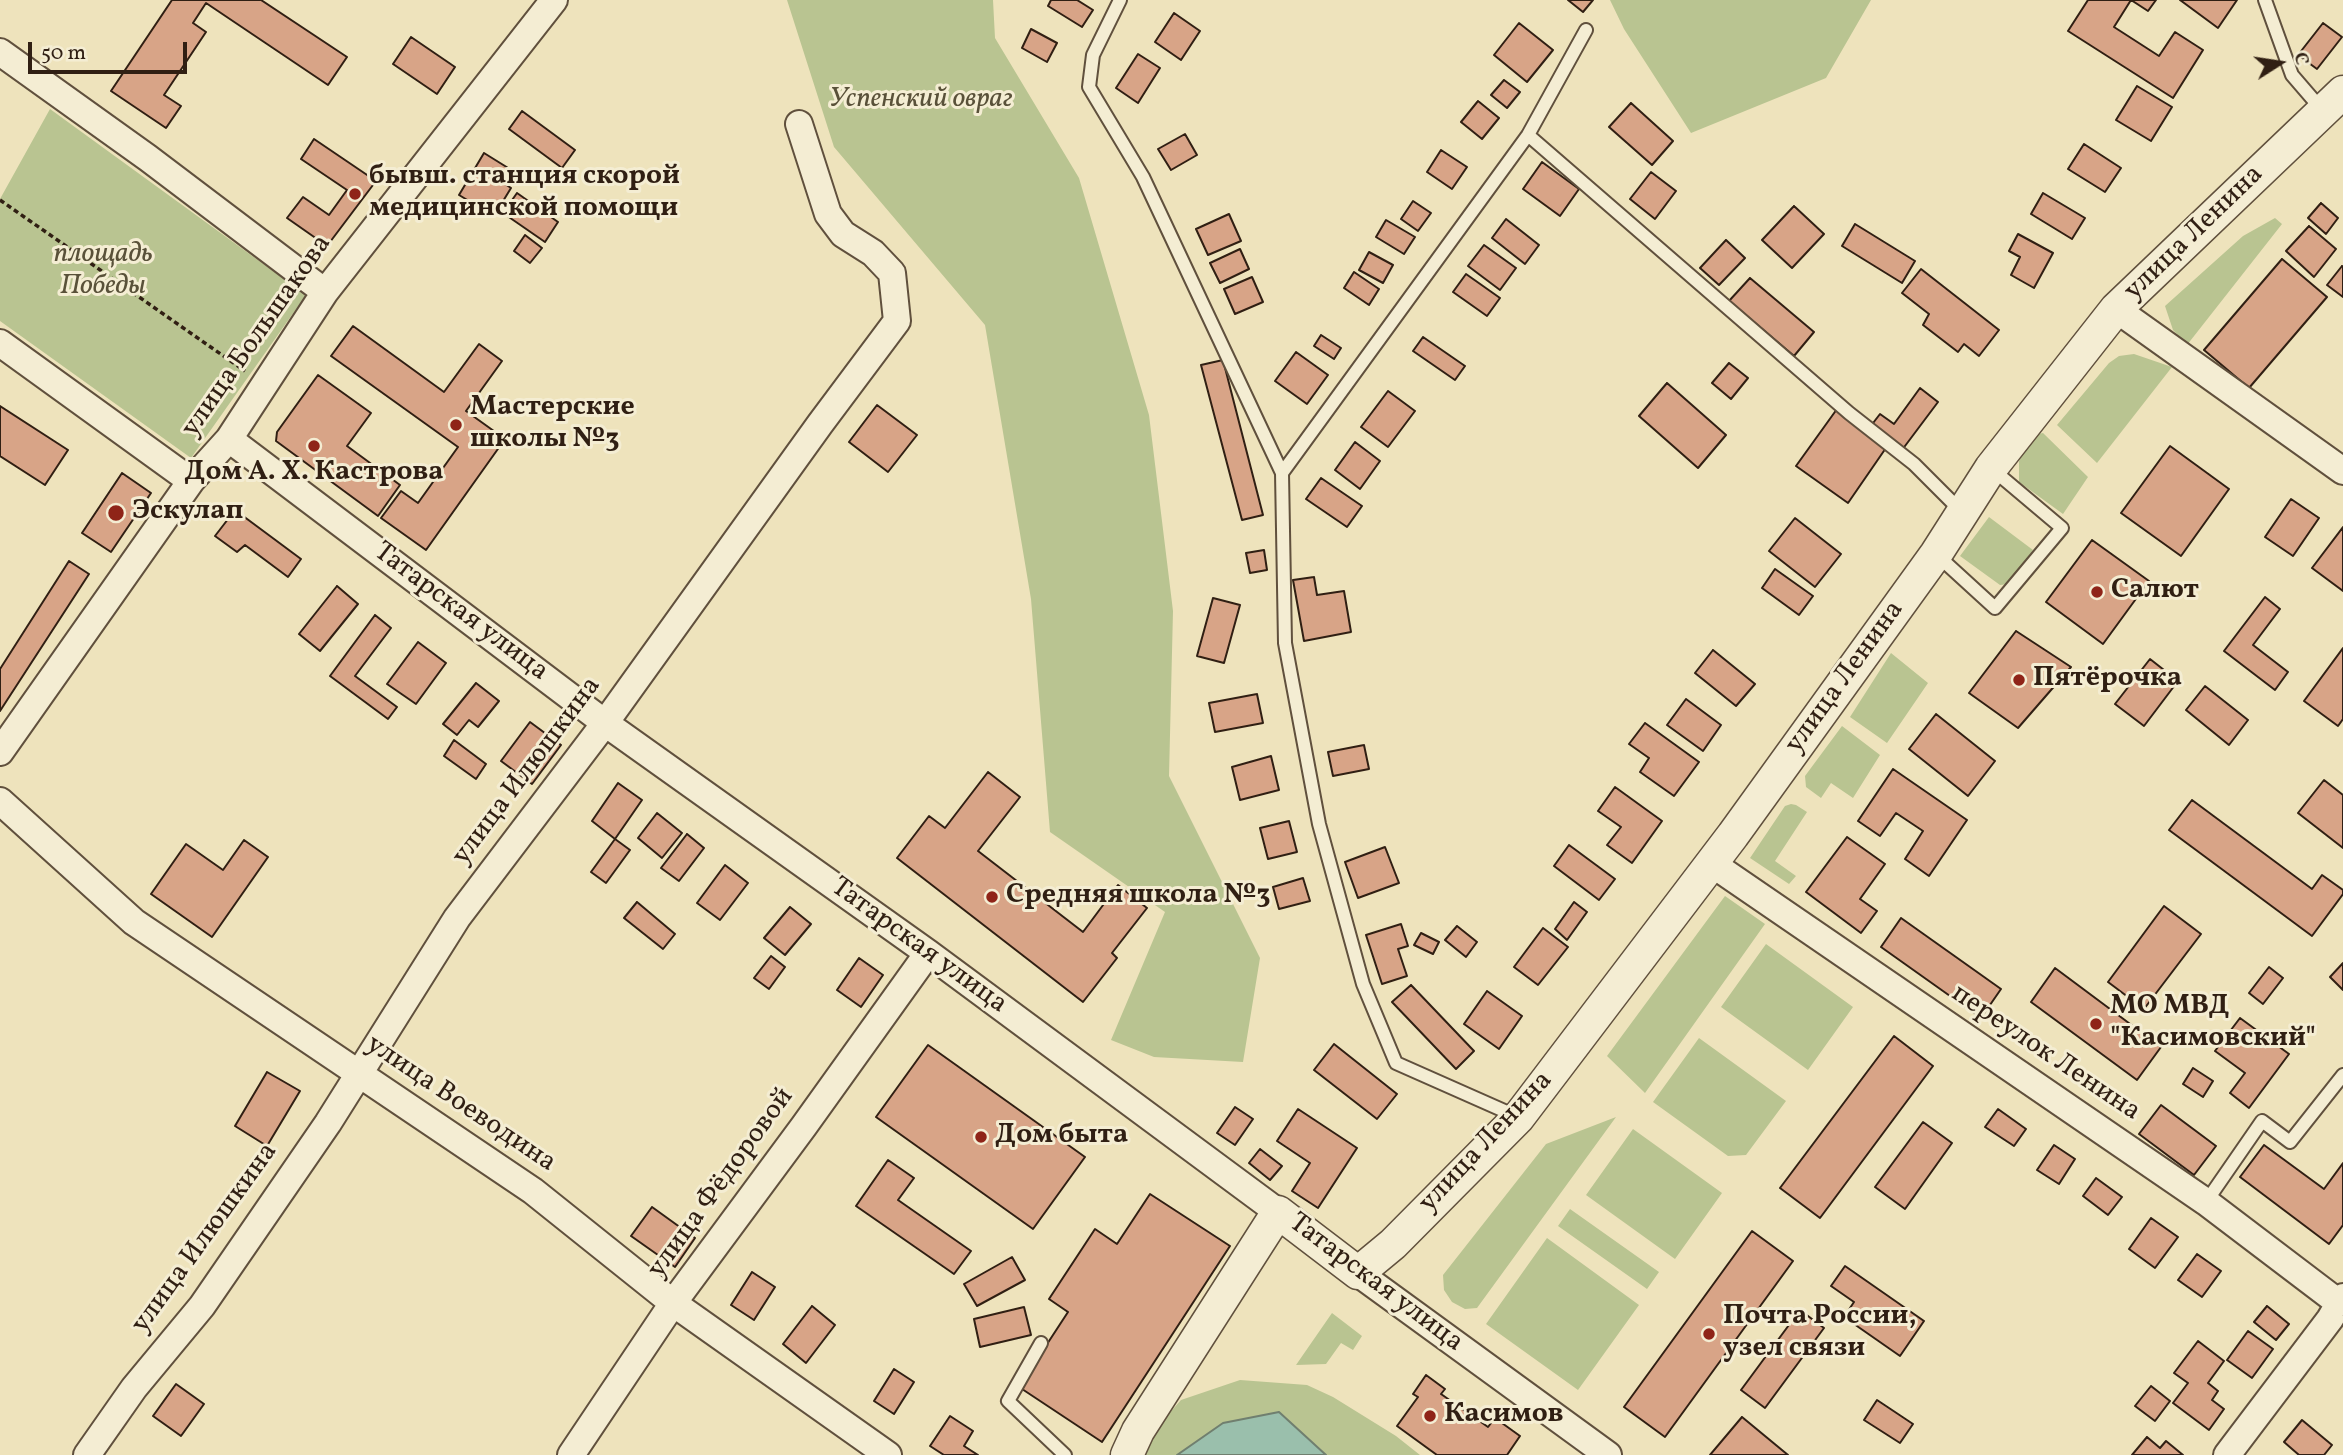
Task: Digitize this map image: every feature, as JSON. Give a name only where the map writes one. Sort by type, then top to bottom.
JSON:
[{"type":"street","name":"улица Большакова","points":[[0,752],[191,481],[229,439],[325,292],[554,0]]},
{"type":"street","points":[[0,51],[148,158],[325,292]]},
{"type":"street","name":"улица Ленина","points":[[1358,1273],[1393,1244],[1518,1118],[1711,863],[1936,554],[1992,468],[2116,309],[2333,102]]},
{"type":"street","name":"улица Илюшкина","points":[[87,1455],[134,1388],[202,1306],[328,1124],[457,918],[606,723],[897,321],[892,273],[873,253],[843,234],[828,214],[799,124]]},
{"type":"street","points":[[2116,309],[2343,471]]},
{"type":"street","points":[[0,343],[191,481]]},
{"type":"street","name":"Татарская улица","points":[[229,439],[606,723],[928,953],[1608,1455]]},
{"type":"street","name":"улица Воеводина","points":[[0,801],[134,922],[533,1191],[673,1303],[888,1455]]},
{"type":"street","name":"переулок Ленина","points":[[1711,863],[2206,1202],[2339,1312]]},
{"type":"street","name":"улица Фёдоровой","points":[[571,1455],[673,1303],[928,953]]},
{"type":"street","points":[[1127,1455],[1138,1431],[1278,1212]]},
{"type":"street","points":[[2227,1455],[2339,1312]]},
{"type":"lane","points":[[1120,0],[1093,55],[1088,87],[1143,177],[1282,473],[1285,643],[1319,824],[1363,984],[1396,1063],[1518,1118]]},
{"type":"lane","points":[[2265,0],[2292,75],[2333,102]]},
{"type":"lane","points":[[1282,473],[1528,135],[1586,30]]},
{"type":"lane","points":[[1528,135],[1849,413],[1914,464],[1963,513]]},
{"type":"lane","points":[[1936,554],[1995,608],[2062,528],[1992,468]]},
{"type":"lane","points":[[2206,1202],[2262,1121],[2290,1142],[2343,1075]]},
{"type":"lane","points":[[1041,1343],[1008,1401],[1065,1455]]},
{"type":"path","points":[[0,200],[266,385]]},
{"type":"green space","name":"Успенский овраг","points":[[787,0],[993,0],[995,38],[1079,178],[1149,415],[1173,611],[1169,776],[1260,958],[1243,1062],[1154,1057],[1111,1040],[1165,912],[1050,832],[1031,599],[985,325],[834,147]]},
{"type":"green space","points":[[1610,0],[1871,0],[1826,78],[1691,133],[1624,29]]},
{"type":"green space","name":"площадь Победы","points":[[50,109],[306,295],[191,458],[0,321],[0,199]]},
{"type":"green space","points":[[2275,218],[2282,224],[2187,345],[2173,330],[2165,306],[2243,236]]},
{"type":"green space","points":[[2134,354],[2172,367],[2097,463],[2057,425],[2109,363],[2119,356]]},
{"type":"green space","points":[[2043,433],[2088,477],[2063,514],[2019,482],[2019,461],[2033,435]]},
{"type":"green space","points":[[1989,517],[2033,550],[2009,584],[2000,585],[1960,556]]},
{"type":"green space","points":[[1891,653],[1928,683],[1887,743],[1850,717]]},
{"type":"green space","points":[[1842,726],[1880,755],[1853,798],[1831,783],[1821,798],[1806,787],[1805,776]]},
{"type":"green space","points":[[1791,804],[1807,812],[1775,861],[1796,876],[1789,884],[1750,858],[1785,806]]},
{"type":"green space","points":[[1725,896],[1765,924],[1645,1093],[1607,1056]]},
{"type":"green space","points":[[1766,944],[1853,1007],[1808,1070],[1721,1007]]},
{"type":"green space","points":[[1699,1038],[1786,1101],[1746,1155],[1728,1156],[1653,1102]]},
{"type":"green space","points":[[1616,1117],[1477,1308],[1465,1309],[1452,1302],[1444,1290],[1443,1275],[1546,1144]]},
{"type":"green space","points":[[1633,1129],[1722,1193],[1675,1259],[1586,1195]]},
{"type":"green space","points":[[1570,1209],[1659,1272],[1647,1289],[1558,1226]]},
{"type":"green space","points":[[1547,1238],[1639,1305],[1578,1390],[1486,1324]]},
{"type":"green space","points":[[1332,1313],[1362,1336],[1353,1350],[1341,1343],[1326,1364],[1296,1365]]},
{"type":"green space","points":[[1240,1380],[1307,1385],[1333,1397],[1396,1436],[1420,1455],[1140,1455],[1143,1443],[1181,1400]]},
{"type":"shaded area","points":[[1279,1412],[1326,1455],[1177,1455],[1223,1423]]},
{"type":"building","points":[[172,0],[261,0],[347,57],[328,85],[206,3],[193,23],[206,32],[164,95],[181,106],[166,128],[111,91]]},
{"type":"building","points":[[1051,0],[1077,0],[1093,10],[1082,27],[1048,6]]},
{"type":"building","points":[[1568,0],[1593,0],[1583,12]]},
{"type":"building","points":[[2088,0],[2131,0],[2114,27],[2159,56],[2175,32],[2203,50],[2173,98],[2068,31]]},
{"type":"building","points":[[2131,0],[2156,0],[2148,11]]},
{"type":"building","points":[[2180,0],[2237,0],[2218,28]]},
{"type":"building","points":[[1174,13],[1200,31],[1181,60],[1155,42]]},
{"type":"building","points":[[1519,23],[1553,50],[1527,82],[1494,55]]},
{"type":"building","points":[[2323,23],[2342,37],[2317,69],[2298,55]]},
{"type":"building","points":[[1031,29],[1057,43],[1047,62],[1022,48]]},
{"type":"building","points":[[411,37],[455,67],[437,94],[393,64]]},
{"type":"building","points":[[1138,54],[1160,68],[1138,103],[1116,88]]},
{"type":"building","points":[[1504,80],[1520,92],[1507,108],[1491,95]]},
{"type":"building","points":[[2137,86],[2172,107],[2151,141],[2116,120]]},
{"type":"building","points":[[1478,101],[1499,118],[1482,139],[1461,122]]},
{"type":"building","points":[[1631,103],[1673,141],[1652,165],[1609,127]]},
{"type":"building","points":[[522,111],[575,150],[562,168],[509,129]]},
{"type":"building","points":[[1185,134],[1197,155],[1171,170],[1158,149]]},
{"type":"building","name":"бывш. станция скорой медицинской помощи","points":[[314,139],[376,181],[327,246],[287,218],[303,197],[329,215],[347,190],[301,159]]},
{"type":"building","points":[[2084,144],[2121,168],[2105,192],[2068,169]]},
{"type":"building","points":[[1441,150],[1467,167],[1452,189],[1427,172]]},
{"type":"building","points":[[484,153],[513,171],[505,184],[511,188],[494,216],[459,195]]},
{"type":"building","points":[[1542,162],[1579,189],[1560,216],[1523,189]]},
{"type":"building","points":[[1651,172],[1676,191],[1655,219],[1630,199]]},
{"type":"building","points":[[517,193],[558,222],[545,242],[503,213]]},
{"type":"building","points":[[2043,193],[2085,218],[2072,239],[2031,214]]},
{"type":"building","points":[[1413,201],[1431,213],[1418,231],[1401,219]]},
{"type":"building","points":[[2321,203],[2338,218],[2326,234],[2308,218]]},
{"type":"building","points":[[1794,206],[1824,234],[1792,268],[1762,240]]},
{"type":"building","points":[[1229,214],[1241,241],[1208,255],[1196,229]]},
{"type":"building","points":[[1506,219],[1539,245],[1525,264],[1492,238]]},
{"type":"building","points":[[1386,220],[1415,237],[1404,254],[1376,237]]},
{"type":"building","points":[[1855,224],[1915,261],[1902,283],[1842,246]]},
{"type":"building","points":[[2309,226],[2336,249],[2314,277],[2286,251]]},
{"type":"building","points":[[2018,234],[2053,253],[2034,288],[2011,275],[2020,257],[2009,251]]},
{"type":"building","points":[[525,235],[542,248],[530,263],[514,251]]},
{"type":"building","points":[[1726,240],[1745,258],[1719,285],[1700,268]]},
{"type":"building","points":[[1484,245],[1516,268],[1500,290],[1468,266]]},
{"type":"building","points":[[1240,249],[1249,269],[1220,283],[1210,263]]},
{"type":"building","points":[[1369,252],[1393,265],[1383,283],[1359,270]]},
{"type":"building","points":[[2282,259],[2327,297],[2249,388],[2204,350]]},
{"type":"building","points":[[2343,267],[2343,297],[2327,285]]},
{"type":"building","points":[[1921,269],[1999,330],[1979,356],[1964,344],[1958,352],[1923,325],[1929,314],[1902,293]]},
{"type":"building","points":[[1354,272],[1379,289],[1369,305],[1344,288]]},
{"type":"building","points":[[1466,274],[1500,298],[1487,316],[1453,292]]},
{"type":"building","points":[[1252,277],[1263,302],[1235,314],[1224,289]]},
{"type":"building","points":[[1750,278],[1814,332],[1794,356],[1729,301]]},
{"type":"building","name":"Мастерские школы №3","points":[[353,326],[444,392],[479,344],[502,361],[466,411],[505,439],[426,550],[381,518],[401,491],[418,503],[458,447],[331,356]]},
{"type":"building","points":[[1321,335],[1341,348],[1334,359],[1314,346]]},
{"type":"building","points":[[1423,337],[1465,366],[1455,380],[1413,351]]},
{"type":"building","points":[[1296,352],[1328,375],[1307,404],[1275,381]]},
{"type":"building","points":[[1223,360],[1263,515],[1242,520],[1201,365]]},
{"type":"building","points":[[1729,363],[1748,378],[1731,399],[1712,383]]},
{"type":"building","name":"Дом А. Х. Кастрова","points":[[318,375],[371,413],[347,446],[400,485],[378,516],[276,441],[277,432]]},
{"type":"building","points":[[1667,383],[1726,435],[1698,468],[1639,416]]},
{"type":"building","points":[[1920,388],[1938,402],[1902,450],[1870,427],[1880,414],[1894,424]]},
{"type":"building","points":[[1388,391],[1415,411],[1388,447],[1361,427]]},
{"type":"building","points":[[877,405],[917,435],[888,472],[849,442]]},
{"type":"building","points":[[0,406],[68,450],[45,485],[0,456]]},
{"type":"building","points":[[1837,409],[1888,445],[1848,503],[1796,466]]},
{"type":"building","points":[[1355,442],[1380,461],[1360,489],[1335,470]]},
{"type":"building","points":[[2170,446],[2229,489],[2181,556],[2121,513]]},
{"type":"building","name":"Эскулап","points":[[122,473],[151,493],[111,552],[82,533]]},
{"type":"building","points":[[1321,478],[1362,506],[1347,527],[1306,499]]},
{"type":"building","points":[[2291,499],[2319,518],[2293,556],[2265,537]]},
{"type":"building","points":[[235,510],[301,559],[288,577],[245,545],[237,552],[215,536]]},
{"type":"building","points":[[1795,518],[1841,554],[1815,587],[1769,551]]},
{"type":"building","points":[[2343,527],[2343,591],[2312,568]]},
{"type":"building","name":"Салют","points":[[2092,540],[2149,581],[2103,644],[2046,602]]},
{"type":"building","points":[[1264,550],[1267,570],[1250,573],[1246,553]]},
{"type":"building","points":[[69,561],[89,574],[0,711],[0,669]]},
{"type":"building","points":[[1775,569],[1813,596],[1799,615],[1762,588]]},
{"type":"building","points":[[1314,577],[1317,595],[1344,591],[1351,632],[1304,641],[1293,580]]},
{"type":"building","points":[[337,586],[358,604],[320,651],[299,634]]},
{"type":"building","points":[[2265,597],[2280,609],[2253,645],[2288,672],[2275,690],[2224,651]]},
{"type":"building","points":[[1213,598],[1240,605],[1224,663],[1197,656]]},
{"type":"building","points":[[375,615],[391,628],[355,676],[397,707],[388,719],[330,676]]},
{"type":"building","name":"Пятёрочка","points":[[2016,631],[2071,667],[2018,728],[1969,693]]},
{"type":"building","points":[[418,642],[446,663],[416,704],[387,684]]},
{"type":"building","points":[[2343,648],[2343,719],[2338,726],[2304,701]]},
{"type":"building","points":[[1713,650],[1755,684],[1736,706],[1695,673]]},
{"type":"building","points":[[2150,659],[2178,681],[2144,726],[2115,704]]},
{"type":"building","points":[[476,683],[499,701],[478,727],[469,720],[457,735],[443,724]]},
{"type":"building","points":[[2205,686],[2248,720],[2229,745],[2186,710]]},
{"type":"building","points":[[1257,694],[1263,723],[1215,732],[1209,703]]},
{"type":"building","points":[[1686,699],[1721,725],[1703,751],[1667,725]]},
{"type":"building","points":[[1936,714],[1995,761],[1968,796],[1909,749]]},
{"type":"building","points":[[530,722],[561,745],[532,784],[501,761]]},
{"type":"building","points":[[1645,723],[1699,762],[1674,796],[1640,772],[1649,758],[1629,744]]},
{"type":"building","points":[[454,740],[486,764],[476,779],[444,756]]},
{"type":"building","points":[[1364,745],[1369,769],[1333,776],[1328,752]]},
{"type":"building","points":[[1271,756],[1279,790],[1240,800],[1232,767]]},
{"type":"building","points":[[1893,769],[1967,820],[1929,876],[1905,859],[1923,831],[1896,813],[1880,836],[1858,821]]},
{"type":"building","name":"Средняя школа №3","points":[[988,772],[1020,797],[978,851],[1083,932],[1118,885],[1147,908],[1112,953],[1117,958],[1083,1002],[897,858],[929,816],[945,828]]},
{"type":"building","points":[[2324,780],[2343,795],[2343,848],[2298,813]]},
{"type":"building","points":[[618,783],[642,800],[615,839],[592,821]]},
{"type":"building","points":[[1615,787],[1662,821],[1632,863],[1607,845],[1621,827],[1598,811]]},
{"type":"building","points":[[2192,800],[2312,889],[2322,875],[2343,890],[2343,894],[2312,936],[2169,830]]},
{"type":"building","points":[[657,813],[682,833],[662,858],[638,838]]},
{"type":"building","points":[[1289,821],[1297,852],[1268,859],[1260,828]]},
{"type":"building","points":[[687,834],[704,848],[679,881],[661,868]]},
{"type":"building","points":[[1847,837],[1885,864],[1860,899],[1877,911],[1861,933],[1806,892]]},
{"type":"building","points":[[615,839],[630,850],[606,883],[591,872]]},
{"type":"building","points":[[244,840],[268,857],[212,937],[151,894],[186,844],[223,870]]},
{"type":"building","points":[[1569,845],[1615,879],[1599,900],[1554,866]]},
{"type":"building","points":[[1385,847],[1399,883],[1358,898],[1345,862]]},
{"type":"building","points":[[725,865],[748,883],[720,920],[697,903]]},
{"type":"building","points":[[1303,878],[1310,901],[1279,909],[1273,887]]},
{"type":"building","points":[[637,902],[675,934],[663,949],[624,918]]},
{"type":"building","points":[[1574,902],[1587,912],[1567,940],[1555,929]]},
{"type":"building","points":[[2164,906],[2201,934],[2144,1009],[2108,982]]},
{"type":"building","points":[[790,907],[811,924],[785,955],[764,938]]},
{"type":"building","points":[[1901,918],[2001,989],[1981,1018],[1881,947]]},
{"type":"building","points":[[1401,924],[1408,946],[1398,949],[1407,976],[1382,984],[1366,935]]},
{"type":"building","points":[[1457,926],[1477,942],[1466,957],[1445,940]]},
{"type":"building","points":[[1543,928],[1568,947],[1538,985],[1514,967]]},
{"type":"building","points":[[1421,933],[1439,942],[1433,954],[1414,945]]},
{"type":"building","points":[[771,956],[785,967],[769,989],[754,978]]},
{"type":"building","points":[[859,958],[883,975],[861,1007],[837,990]]},
{"type":"building","points":[[2343,963],[2343,990],[2330,977]]},
{"type":"building","points":[[2269,967],[2283,978],[2263,1004],[2249,993]]},
{"type":"building","name":"МО МВД \"Касимовский\"","points":[[2055,968],[2161,1047],[2137,1080],[2031,1002]]},
{"type":"building","points":[[1411,985],[1474,1051],[1456,1069],[1392,1002]]},
{"type":"building","points":[[1487,991],[1522,1016],[1499,1049],[1464,1024]]},
{"type":"building","points":[[2240,1018],[2289,1054],[2249,1108],[2230,1093],[2245,1073],[2215,1051]]},
{"type":"building","points":[[1894,1036],[1933,1066],[1820,1218],[1780,1188]]},
{"type":"building","points":[[1334,1044],[1397,1094],[1377,1119],[1314,1070]]},
{"type":"building","name":"Дом быта","points":[[928,1045],[1085,1157],[1033,1229],[876,1117]]},
{"type":"building","points":[[2193,1068],[2213,1081],[2203,1097],[2183,1084]]},
{"type":"building","points":[[267,1072],[300,1091],[267,1146],[235,1126]]},
{"type":"building","points":[[2161,1105],[2216,1146],[2194,1175],[2139,1134]]},
{"type":"building","points":[[1235,1107],[1253,1119],[1235,1145],[1217,1133]]},
{"type":"building","points":[[1298,1109],[1357,1148],[1318,1208],[1292,1191],[1310,1163],[1277,1141]]},
{"type":"building","points":[[1998,1109],[2026,1129],[2014,1146],[1985,1127]]},
{"type":"building","points":[[1923,1122],[1952,1143],[1905,1209],[1875,1187]]},
{"type":"building","points":[[2054,1145],[2075,1159],[2059,1184],[2037,1170]]},
{"type":"building","points":[[2264,1145],[2324,1189],[2343,1163],[2343,1225],[2329,1244],[2240,1177]]},
{"type":"building","points":[[1260,1149],[1282,1166],[1270,1180],[1249,1163]]},
{"type":"building","points":[[888,1160],[914,1178],[898,1200],[971,1251],[954,1274],[856,1206]]},
{"type":"building","points":[[2096,1178],[2122,1197],[2108,1215],[2083,1196]]},
{"type":"building","points":[[1150,1194],[1230,1246],[1102,1442],[1019,1387],[1068,1312],[1049,1299],[1095,1229],[1117,1244]]},
{"type":"building","points":[[652,1207],[695,1238],[675,1267],[631,1236]]},
{"type":"building","points":[[2151,1218],[2178,1237],[2155,1268],[2129,1249]]},
{"type":"building","name":"Почта России, узел связи","points":[[1752,1231],[1793,1261],[1665,1437],[1624,1407]]},
{"type":"building","points":[[2197,1254],[2221,1271],[2202,1297],[2178,1280]]},
{"type":"building","points":[[1012,1257],[1025,1280],[977,1306],[964,1284]]},
{"type":"building","points":[[1845,1266],[1924,1321],[1900,1356],[1844,1317],[1854,1302],[1831,1286]]},
{"type":"building","points":[[752,1272],[775,1287],[754,1320],[731,1305]]},
{"type":"building","points":[[812,1306],[835,1325],[806,1363],[783,1344]]},
{"type":"building","points":[[2267,1306],[2289,1324],[2276,1340],[2254,1322]]},
{"type":"building","points":[[1024,1307],[1031,1335],[980,1347],[974,1319]]},
{"type":"building","points":[[1800,1310],[1824,1328],[1765,1408],[1741,1390]]},
{"type":"building","points":[[2248,1331],[2273,1349],[2252,1378],[2227,1360]]},
{"type":"building","points":[[2198,1341],[2224,1361],[2208,1383],[2218,1391],[2212,1400],[2224,1409],[2209,1430],[2173,1403],[2188,1383],[2174,1373]]},
{"type":"building","points":[[894,1369],[914,1382],[894,1414],[874,1401]]},
{"type":"building","name":"Касимов","points":[[1426,1375],[1445,1389],[1441,1394],[1488,1427],[1495,1418],[1520,1436],[1507,1455],[1437,1455],[1397,1426],[1418,1397],[1413,1394]]},
{"type":"building","points":[[176,1384],[204,1404],[181,1436],[153,1416]]},
{"type":"building","points":[[2151,1386],[2170,1401],[2155,1421],[2135,1406]]},
{"type":"building","points":[[1877,1400],[1913,1424],[1900,1443],[1864,1420]]},
{"type":"building","points":[[950,1416],[973,1431],[964,1446],[978,1455],[944,1455],[930,1446]]},
{"type":"building","points":[[1742,1417],[1788,1455],[1710,1455]]},
{"type":"building","points":[[2302,1420],[2332,1445],[2324,1455],[2299,1455],[2284,1442]]},
{"type":"building","points":[[2147,1437],[2160,1448],[2166,1441],[2183,1455],[2132,1455]]},
{"type":"place","name":"бывш. станция скорой медицинской помощи","points":[[355,194]]},
{"type":"place","name":"Мастерские школы №3","points":[[456,425]]},
{"type":"place","name":"Дом А. Х. Кастрова","points":[[314,446]]},
{"type":"place","name":"Эскулап","points":[[116,513]]},
{"type":"place","name":"Салют","points":[[2097,592]]},
{"type":"place","name":"Пятёрочка","points":[[2019,680]]},
{"type":"place","name":"Средняя школа №3","points":[[992,897]]},
{"type":"place","name":"МО МВД \"Касимовский\"","points":[[2096,1024]]},
{"type":"place","name":"Дом быта","points":[[981,1137]]},
{"type":"place","name":"Почта России, узел связи","points":[[1709,1334]]},
{"type":"place","name":"Касимов","points":[[1430,1416]]}]
